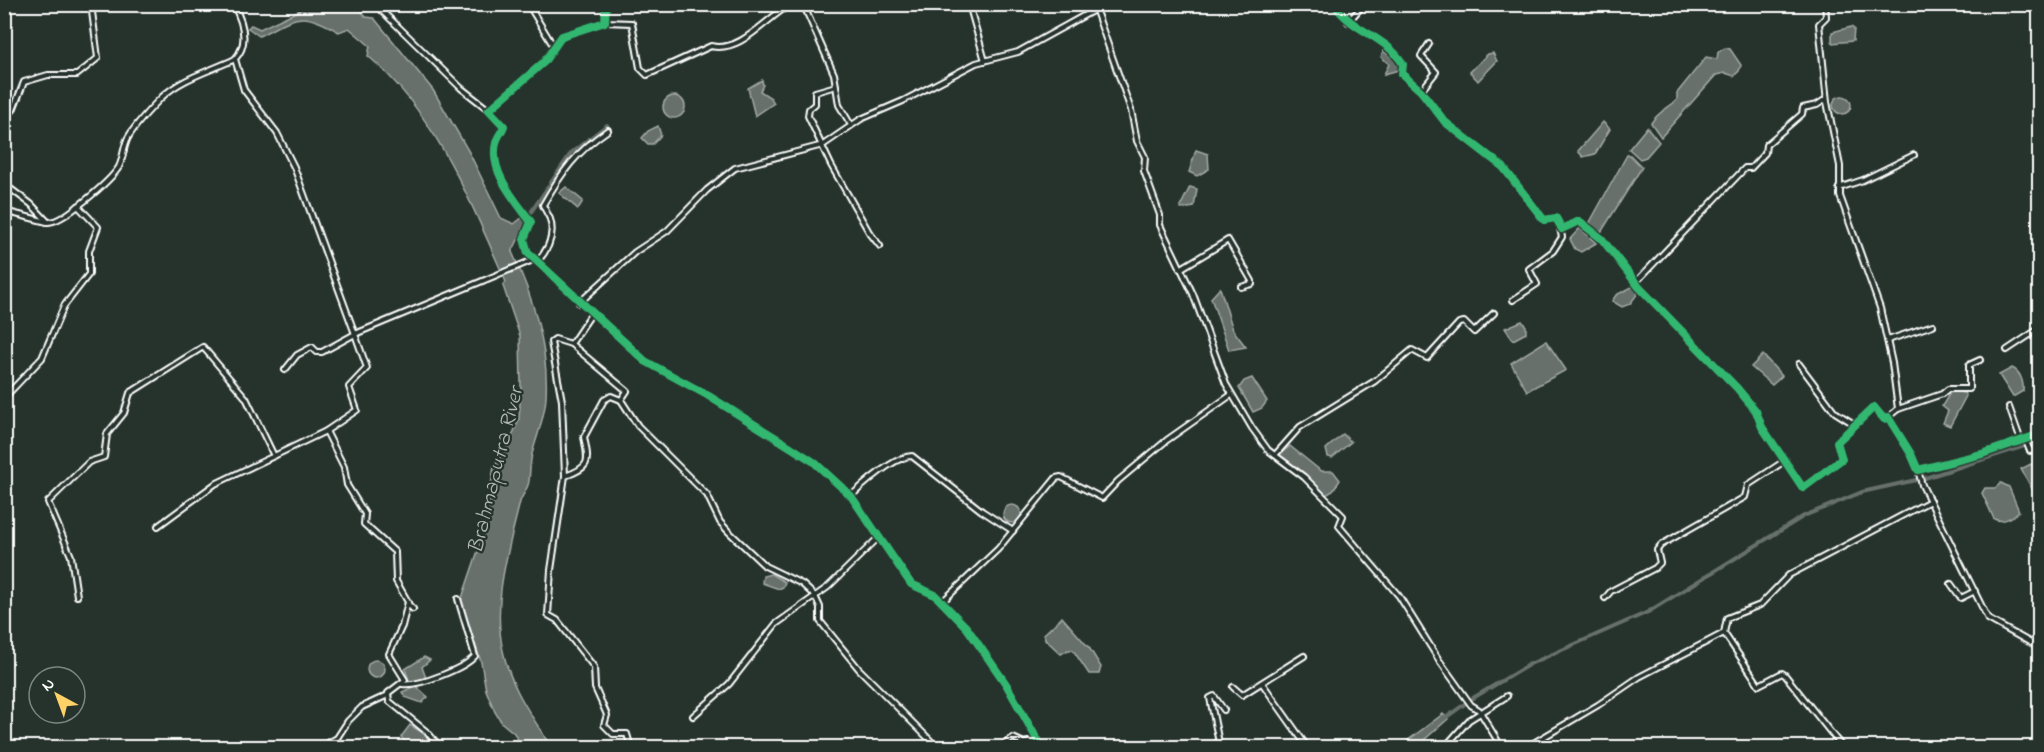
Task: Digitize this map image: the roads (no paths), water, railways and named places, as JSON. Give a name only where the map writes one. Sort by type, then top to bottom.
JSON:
[{"type":"street","points":[[4,119],[13,110],[24,82],[48,75],[77,75],[99,58],[91,4]]},
{"type":"street","points":[[4,211],[48,222],[56,221],[78,206],[114,173],[120,165],[128,137],[160,99],[183,81],[235,59],[240,54],[244,36],[233,4]]},
{"type":"street","points":[[375,4],[461,88],[489,110],[504,126],[495,145],[496,169],[507,184],[508,193],[530,220],[524,239],[528,253],[535,261],[645,361],[707,395],[789,446],[813,462],[851,496],[911,584],[935,595],[966,628],[1006,684],[1042,747]]},
{"type":"street","points":[[528,4],[555,47]]},
{"type":"street","points":[[605,22],[606,4]]},
{"type":"street","points":[[489,110],[539,66],[562,36],[605,22],[632,23],[640,68],[647,75],[711,46],[719,48],[749,37],[766,20],[791,4]]},
{"type":"street","points":[[803,4],[836,86],[839,105],[851,125]]},
{"type":"street","points":[[969,4],[985,60]]},
{"type":"street","points":[[1096,4],[1096,11],[1131,110],[1137,141],[1145,157],[1144,171],[1160,215],[1161,225],[1193,294],[1231,395],[1258,438],[1275,455],[1304,477],[1343,516],[1339,526],[1399,596],[1464,696],[1480,713],[1502,747]]},
{"type":"street","points":[[579,303],[635,252],[667,231],[707,190],[735,168],[823,145],[851,125],[985,60],[1018,52],[1105,4]]},
{"type":"street","points":[[1334,4],[1348,22],[1386,45],[1403,64],[1401,73],[1421,91],[1445,122],[1503,167],[1542,218],[1546,220],[1556,218],[1561,240],[1553,251],[1529,271],[1537,284],[1513,300]]},
{"type":"street","points":[[1348,22],[1364,4]]},
{"type":"street","points":[[1825,4],[1826,17],[1819,24],[1827,99],[1840,166],[1839,188],[1868,282],[1880,308],[1888,340],[1898,410]]},
{"type":"street","points":[[1421,91],[1436,72],[1421,56],[1429,44]]},
{"type":"street","points":[[158,526],[216,484],[326,431],[357,410],[349,387],[367,369],[294,167],[276,133],[244,90],[235,59]]},
{"type":"street","points":[[836,86],[815,92],[814,104],[809,109],[808,116],[831,165],[869,232],[880,246]]},
{"type":"street","points":[[1636,282],[1744,168],[1751,168],[1765,153],[1766,145],[1802,114],[1803,108],[1817,105],[1827,99]]},
{"type":"street","points":[[285,370],[306,349],[312,347],[317,352],[322,352],[355,334],[535,261],[545,253],[549,242],[551,226],[543,205],[561,175],[584,147],[608,130]]},
{"type":"street","points":[[1839,188],[1863,180],[1914,155]]},
{"type":"street","points":[[4,184],[31,204],[48,222]]},
{"type":"street","points":[[4,398],[39,362],[64,306],[88,274],[89,251],[98,227],[78,206]]},
{"type":"street","points":[[1559,226],[1564,228],[1575,221],[1587,225],[1626,267],[1636,282],[1737,388],[1803,488],[1842,459],[1837,442],[1874,407],[1884,419],[1898,410],[1940,395],[1948,389],[1969,389],[1969,365],[1980,360]]},
{"type":"street","points":[[1180,269],[1228,240],[1252,281],[1252,284],[1241,287]]},
{"type":"street","points":[[571,344],[592,313]]},
{"type":"street","points":[[1275,455],[1300,427],[1375,381],[1412,350],[1427,358],[1459,323],[1464,322],[1474,332],[1494,313]]},
{"type":"street","points":[[1888,340],[1933,325]]},
{"type":"street","points":[[2007,350],[2040,328]]},
{"type":"street","points":[[621,400],[626,388],[571,344],[555,339],[551,342],[562,401],[565,476],[551,570],[548,615],[557,620],[594,667],[595,688],[607,715],[604,725],[613,734],[627,734],[631,747]]},
{"type":"street","points":[[77,596],[71,556],[48,502],[89,462],[104,457],[107,434],[124,413],[128,395],[133,390],[203,347],[246,398],[274,456]]},
{"type":"street","points":[[1799,364],[1835,412],[1854,424]]},
{"type":"street","points":[[941,603],[1013,531],[1057,477],[1102,498],[1118,481],[1167,440],[1231,395]]},
{"type":"street","points":[[565,476],[579,471],[586,464],[588,452],[584,437],[604,400],[611,396],[621,400],[638,426],[707,495],[720,522],[728,531],[765,566],[802,584],[815,596],[820,607],[820,621],[859,669],[938,747]]},
{"type":"street","points":[[2010,407],[2030,452],[2040,449]]},
{"type":"street","points":[[1888,417],[1907,446],[1922,485],[1992,623],[2040,648]]},
{"type":"street","points":[[326,431],[344,467],[347,485],[365,514],[364,524],[394,552],[394,576],[408,604],[413,609]]},
{"type":"street","points":[[1918,471],[2025,442],[2040,434]]},
{"type":"street","points":[[851,496],[884,470],[906,456],[912,456],[982,511],[1013,531]]},
{"type":"street","points":[[1605,598],[1611,591],[1655,568],[1660,563],[1657,550],[1661,545],[1745,497],[1748,485],[1786,460]]},
{"type":"street","points":[[1843,747],[1785,675],[1782,673],[1759,685],[1724,633],[1727,618],[1760,605],[1789,575],[1930,501]]},
{"type":"street","points":[[693,716],[729,684],[776,624],[842,575],[879,537]]},
{"type":"street","points":[[1951,584],[1961,598],[1975,591]]},
{"type":"street","points":[[319,747],[337,738],[348,721],[362,707],[388,695],[402,684],[419,683],[465,664],[475,656],[458,599]]},
{"type":"street","points":[[402,684],[404,676],[389,654],[399,634],[408,604]]},
{"type":"street","points":[[1525,747],[1598,705],[1639,676],[1724,633]]},
{"type":"street","points":[[1233,687],[1242,695],[1304,656]]},
{"type":"street","points":[[1262,683],[1308,747]]},
{"type":"street","points":[[388,695],[395,708],[428,732],[441,747]]},
{"type":"street","points":[[1220,747],[1210,698],[1215,696],[1224,710]]},
{"type":"street","points":[[1444,747],[1469,720],[1507,696]]},
{"type":"street","points":[[999,747],[1013,738],[1024,743],[1038,740]]},
{"type":"water","name":"Brahmaputra River","points":[[295,5],[357,5],[366,17],[374,18],[433,90],[469,152],[501,218],[514,224],[523,217],[527,222],[512,252],[527,287],[538,323],[545,360],[546,397],[532,454],[528,484],[520,502],[506,559],[499,617],[500,636],[512,680],[551,747],[522,747],[514,733],[502,723],[495,712],[486,690],[481,662],[461,601],[483,536],[494,466],[508,446],[519,419],[520,336],[503,286],[506,282],[449,160],[413,104],[368,56],[370,46],[349,28],[339,32],[307,18],[291,20],[259,36],[248,28],[251,25],[260,29],[300,10]]},
{"type":"water","points":[[1851,27],[1854,29],[1853,41],[1832,43],[1832,32]]},
{"type":"water","points":[[1725,48],[1730,49],[1741,65],[1739,71],[1734,76],[1725,73],[1716,75],[1661,137],[1651,123],[1677,100],[1677,93],[1706,57],[1717,59],[1718,52]]},
{"type":"water","points":[[1383,51],[1398,62],[1399,70],[1384,74],[1389,64],[1381,57]]},
{"type":"water","points":[[1493,53],[1497,61],[1478,81],[1470,72],[1488,54]]},
{"type":"water","points":[[762,80],[763,85],[760,91],[771,98],[774,103],[755,116],[748,88]]},
{"type":"water","points":[[674,96],[684,103],[685,107],[678,117],[674,118],[664,111],[663,107],[670,97]]},
{"type":"water","points":[[1842,96],[1848,99],[1851,105],[1848,111],[1842,114],[1836,111],[1833,105],[1836,99]]},
{"type":"water","points":[[1603,122],[1610,129],[1595,154],[1583,157],[1578,151]]},
{"type":"water","points":[[658,126],[661,135],[653,144],[648,144],[642,138],[648,131]]},
{"type":"water","points":[[1647,127],[1659,142],[1646,157],[1640,159],[1629,149]]},
{"type":"water","points":[[1196,150],[1208,154],[1209,169],[1197,176],[1189,172]]},
{"type":"water","points":[[1627,155],[1630,155],[1642,167],[1600,234],[1592,229],[1590,222]]},
{"type":"water","points":[[566,187],[583,201],[578,209],[559,193]]},
{"type":"water","points":[[1190,187],[1197,189],[1194,207],[1182,209],[1180,207]]},
{"type":"water","points":[[1580,228],[1596,243],[1581,252],[1575,249],[1570,239]]},
{"type":"water","points":[[1634,286],[1638,293],[1630,304],[1622,307],[1612,301],[1616,295]]},
{"type":"water","points":[[1220,288],[1233,330],[1246,347],[1229,350],[1211,298]]},
{"type":"water","points":[[1522,321],[1526,326],[1526,333],[1513,340],[1505,328]]},
{"type":"water","points":[[1546,341],[1566,370],[1527,391],[1511,363]]},
{"type":"water","points":[[1763,355],[1782,376],[1772,385],[1751,367]]},
{"type":"water","points":[[2012,368],[2019,374],[2023,388],[2023,391],[2013,397],[1999,375]]},
{"type":"water","points":[[1252,378],[1267,401],[1262,408],[1253,412],[1239,388],[1244,381]]},
{"type":"water","points":[[1951,391],[1964,393],[1966,396],[1950,426],[1943,423],[1948,411],[1942,406]]},
{"type":"water","points":[[1343,434],[1351,442],[1332,458],[1328,457],[1326,449]]},
{"type":"water","points":[[1290,446],[1321,471],[1333,471],[1340,480],[1333,491],[1324,496],[1302,473],[1280,459],[1279,455]]},
{"type":"water","points":[[2031,464],[2039,474],[2039,491],[2035,494],[2021,469]]},
{"type":"water","points":[[2001,483],[2009,487],[2019,511],[2004,520],[1994,519],[1982,493],[1985,488],[1995,488]]},
{"type":"water","points":[[1008,505],[1016,505],[1021,510],[1019,521],[1008,523],[1003,518],[1003,510]]},
{"type":"water","points":[[771,574],[785,582],[783,587],[779,589],[762,583],[763,576]]},
{"type":"water","points":[[1062,617],[1090,649],[1101,667],[1099,674],[1089,674],[1073,650],[1061,654],[1045,639],[1044,634]]},
{"type":"water","points":[[424,657],[430,660],[422,667],[426,678],[410,683],[405,669]]},
{"type":"water","points":[[376,660],[382,663],[385,669],[382,675],[376,678],[370,675],[367,669],[370,663]]},
{"type":"water","points":[[416,686],[428,697],[422,703],[405,697],[402,692]]},
{"type":"water","points":[[1443,714],[1448,719],[1416,747],[1399,747]]},
{"type":"water","points":[[410,725],[428,736],[429,739],[420,747],[405,747],[406,743],[401,737]]},
{"type":"waterway","points":[[527,218],[571,153],[607,125]]},
{"type":"waterway","points":[[1444,719],[1473,698],[1530,664],[1648,612],[1804,516],[1862,492],[1925,478],[2040,441]]}]
